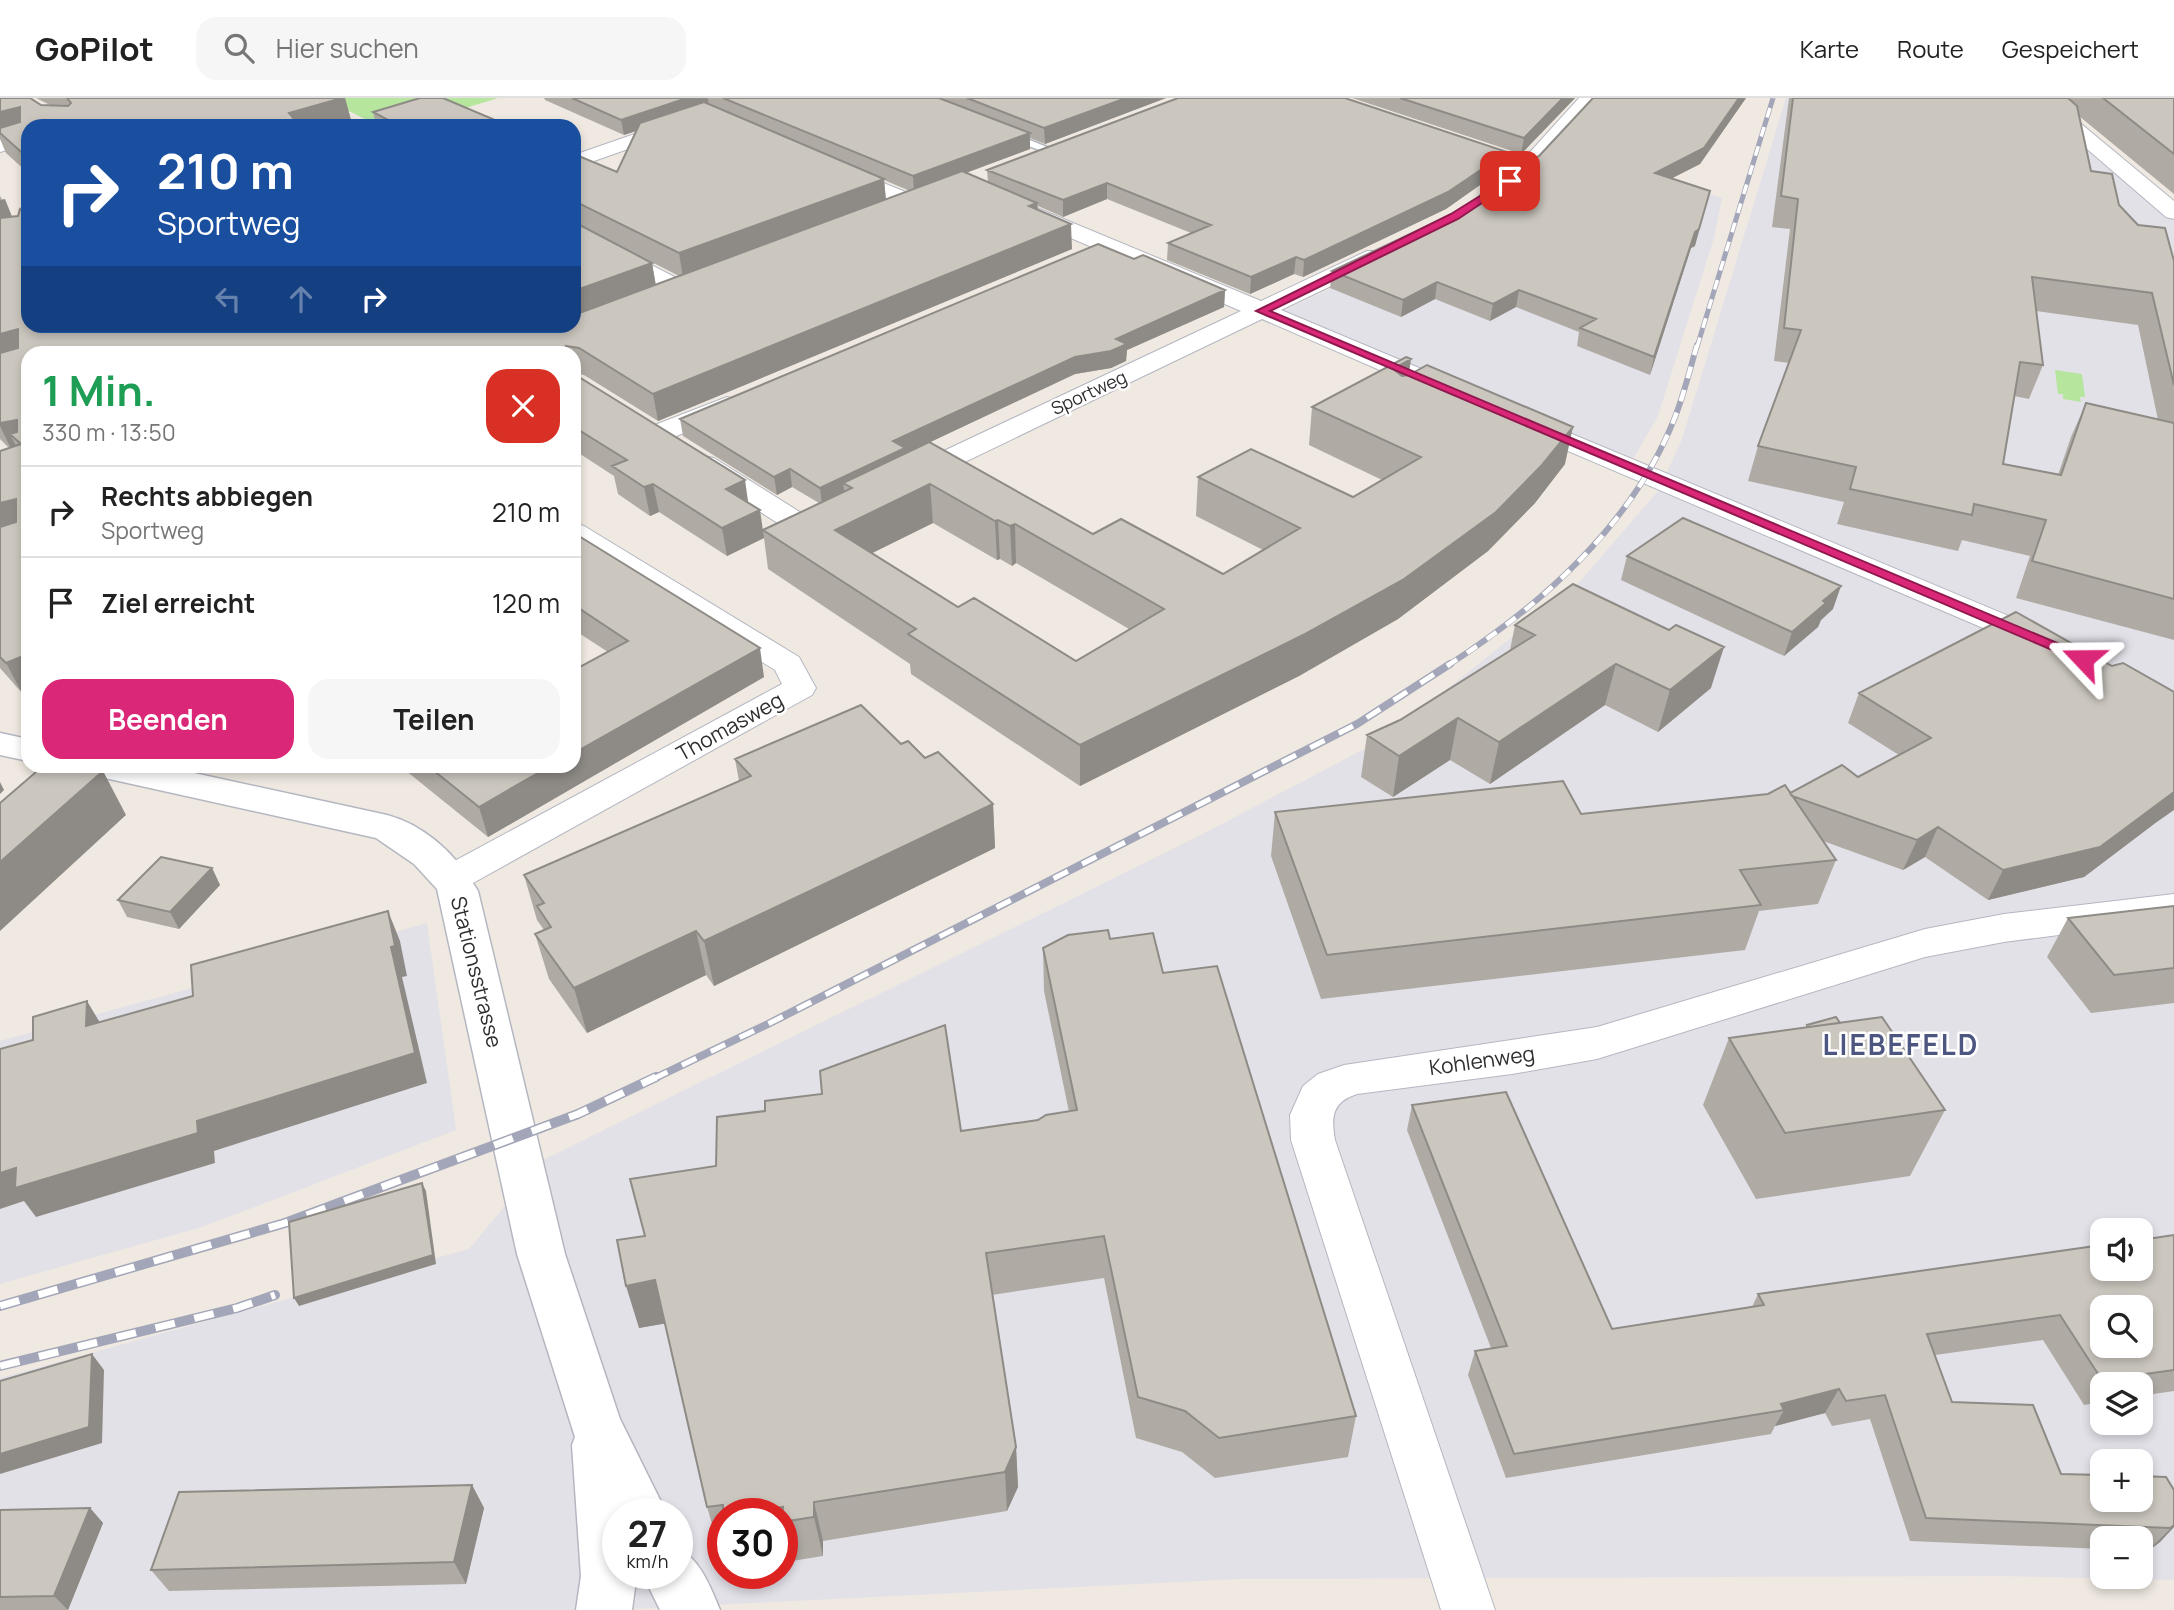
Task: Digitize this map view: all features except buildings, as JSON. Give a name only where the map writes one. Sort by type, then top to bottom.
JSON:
[{"type":"street","points":[[1472,207],[1528,166],[1590,98]]},
{"type":"street","points":[[2038,98],[2174,212]]},
{"type":"street","points":[[581,160],[699,118]]},
{"type":"street","points":[[0,146],[21,140]]},
{"type":"street","points":[[1021,164],[1076,144]]},
{"type":"street","points":[[1503,157],[1528,166]]},
{"type":"street","points":[[818,162],[915,204]]},
{"type":"street","points":[[890,214],[942,194]]},
{"type":"street","points":[[1006,202],[1261,311],[1427,391],[1486,406],[2063,650]]},
{"type":"street","points":[[581,236],[684,290]]},
{"type":"street","points":[[1081,256],[1107,245]]},
{"type":"street","name":"Sportweg","points":[[880,492],[1395,247]]},
{"type":"street","points":[[658,300],[710,281]]},
{"type":"street","points":[[747,397],[645,427],[805,528],[855,504]]},
{"type":"street","name":"Thomasweg","points":[[451,879],[800,688],[788,664],[581,535]]},
{"type":"street","points":[[0,744],[21,748]]},
{"type":"street","name":"Stationsstrasse","points":[[137,773],[387,828],[428,853],[451,879],[458,891],[541,1254],[596,1425],[632,1498]]},
{"type":"street","name":"Kohlenweg","points":[[1468,1610],[1313,1140],[1310,1111],[1321,1093],[1341,1081],[1357,1078],[1512,1058],[1618,1038],[1926,943],[2004,928],[2174,907]]},
{"type":"street","name":"Stationsstrasse","points":[[596,1425],[609,1576],[604,1610]]},
{"type":"street","points":[[680,1589],[692,1610]]},
{"type":"lane","points":[[990,128],[1054,152]]},
{"type":"shaded area","points":[[1786,98],[2036,98],[2174,217],[2174,1580],[2153,1580],[2153,1526],[2090,1526],[2090,1578],[1999,1576],[1240,1579],[610,1610],[0,1610],[0,1378],[469,1249],[543,1160],[1197,837],[1387,737],[1575,587],[1659,490],[1682,439]]},
{"type":"shaded area","points":[[1565,147],[1722,198],[1714,238],[1658,416],[1624,475],[1410,383],[1283,311],[1449,233]]},
{"type":"shaded area","points":[[427,923],[456,1130],[202,1227],[0,1284],[0,1041]]},
{"type":"green space","points":[[323,98],[498,98],[430,119],[365,119]]},
{"type":"green space","points":[[2055,370],[2082,374],[2085,397],[2080,397],[2081,402],[2063,399],[2063,394],[2058,394]]},
{"type":"railway","points":[[1697,347],[1773,98]]},
{"type":"railway","points":[[1449,665],[1517,617],[1550,589],[1609,527],[1635,493],[1657,456],[1675,417],[1697,345]]},
{"type":"railway","points":[[653,1079],[768,1024],[1357,724],[1449,665]]},
{"type":"railway","points":[[0,1306],[285,1223],[578,1114],[656,1077]]},
{"type":"railway","points":[[0,1366],[237,1308],[275,1295]]},
{"type":"district","name":"LIEBEFELD","points":[[1901,1045]]},
{"type":"route","points":[[1510,181],[1481,202],[1419,235],[1261,311],[2083,659]]}]
